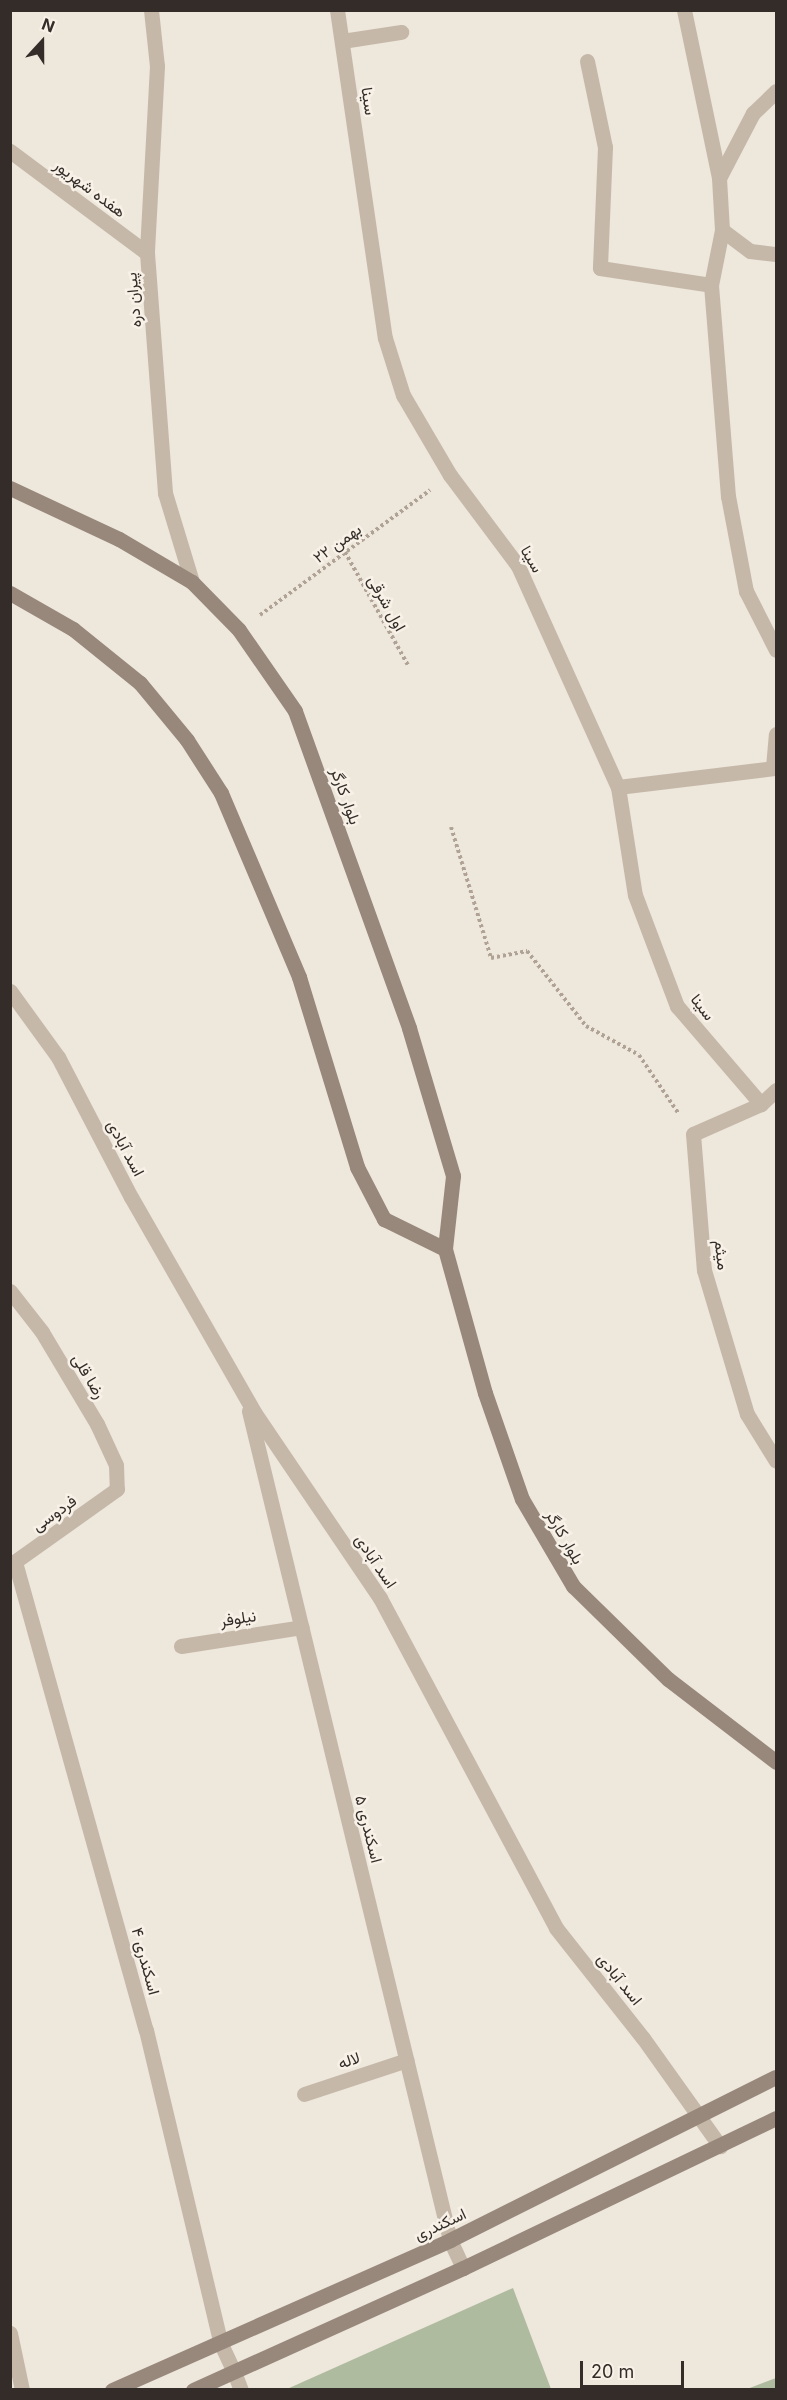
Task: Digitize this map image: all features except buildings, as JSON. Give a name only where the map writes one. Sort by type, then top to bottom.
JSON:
[{"type":"street","name":"پیران دره","points":[[151,10],[157,66],[147,253],[165,493],[192,582]]},
{"type":"street","name":"سینا","points":[[337,10],[385,338],[403,395],[450,475],[518,566],[618,787],[635,895],[677,1006],[761,1104]]},
{"type":"street","points":[[684,10],[719,178],[722,230],[711,285],[728,496],[746,591],[777,650]]},
{"type":"street","points":[[342,41],[401,32]]},
{"type":"street","points":[[587,61],[605,147],[600,268],[711,285]]},
{"type":"street","points":[[719,178],[753,113],[777,91]]},
{"type":"street","name":"هفده شهریور","points":[[10,151],[147,253]]},
{"type":"street","points":[[722,230],[750,251],[777,254]]},
{"type":"street","name":"بلوار کارگر","points":[[10,488],[119,539],[192,582],[239,630],[295,711],[409,1028],[453,1176],[445,1249],[485,1393],[522,1499],[573,1586],[668,1679],[777,1762]]},
{"type":"street","points":[[10,593],[73,629],[140,683],[187,740],[222,793],[300,977],[357,1167],[384,1219],[445,1249]]},
{"type":"street","points":[[618,787],[775,768],[777,734]]},
{"type":"street","name":"اسد آبادی","points":[[10,991],[58,1057],[131,1197],[246,1396],[380,1598],[556,1928],[700,2115],[720,2146]]},
{"type":"street","points":[[693,1134],[761,1104],[777,1090]]},
{"type":"street","name":"میثم","points":[[693,1134],[704,1270],[747,1414],[777,1461]]},
{"type":"street","name":"رضا قلی","points":[[10,1291],[42,1332],[97,1424],[116,1465],[117,1489]]},
{"type":"street","name":"اسکندری ۵","points":[[246,1396],[450,2240],[463,2268]]},
{"type":"street","name":"فردوسی","points":[[13,1563],[117,1489]]},
{"type":"street","name":"اسکندری ۴","points":[[13,1563],[143,2019],[221,2344],[241,2390]]},
{"type":"street","name":"نیلوفر","points":[[181,1646],[302,1627]]},
{"type":"street","name":"لاله","points":[[304,2094],[406,2060]]},
{"type":"street","name":"اسکندری","points":[[112,2390],[221,2344],[450,2240],[777,2077]]},
{"type":"street","points":[[192,2390],[463,2268],[777,2118]]},
{"type":"street","points":[[10,2333],[22,2390]]},
{"type":"path","name":"۲۲ بهمن","points":[[239,630],[450,475]]},
{"type":"path","name":"اول شرقی","points":[[345,552],[408,665]]},
{"type":"path","points":[[450,827],[491,958],[527,951],[586,1026],[639,1055],[693,1134]]},
{"type":"green space","points":[[513,2288],[551,2389],[287,2389]]},
{"type":"green space","points":[[776,2378],[776,2389],[747,2389]]}]
